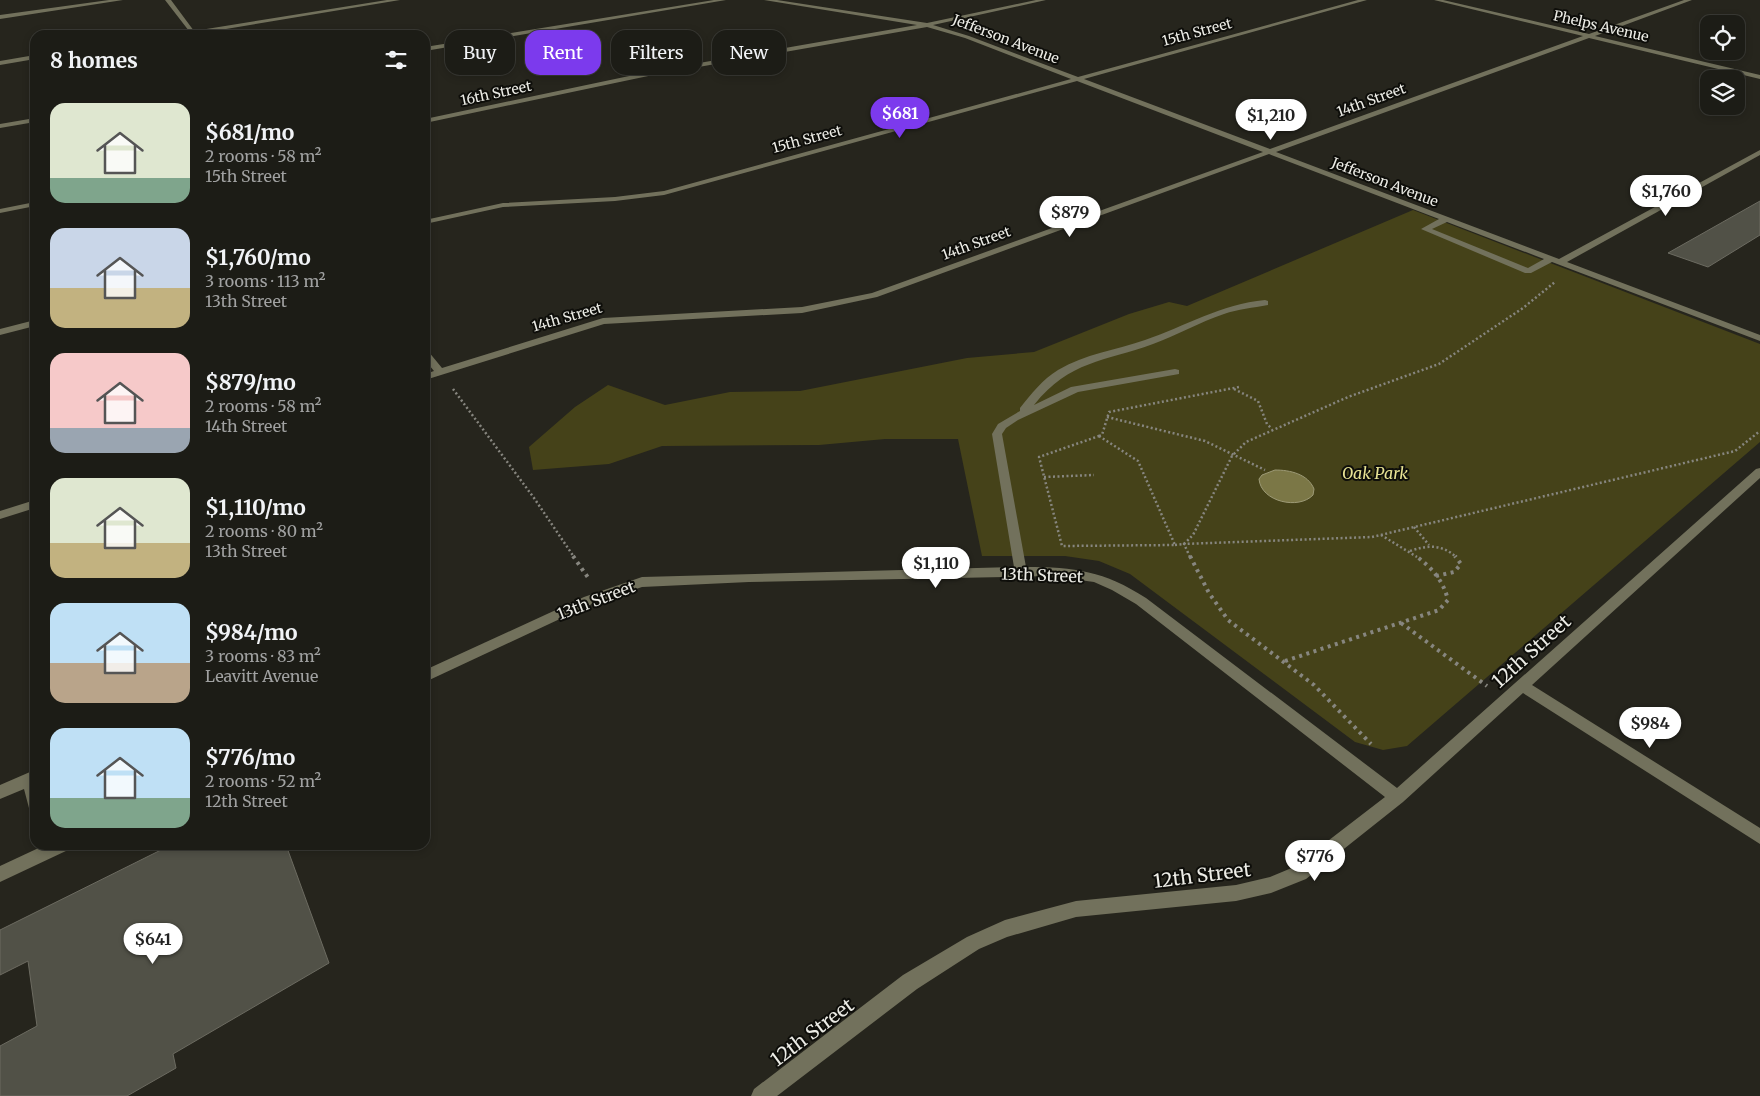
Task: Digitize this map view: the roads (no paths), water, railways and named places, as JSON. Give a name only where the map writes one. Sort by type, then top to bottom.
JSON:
[{"type":"street","points":[[0,17],[120,0]]},
{"type":"street","points":[[168,0],[190,30]]},
{"type":"street","points":[[217,30],[397,0]]},
{"type":"street","points":[[430,48],[723,0]]},
{"type":"street","name":"Jefferson Avenue","points":[[767,0],[927,26],[967,36],[1760,338]]},
{"type":"street","name":"16th Street","points":[[430,120],[653,74],[927,26],[1043,0]]},
{"type":"street","name":"15th Street","points":[[430,221],[503,205],[615,200],[664,193],[1364,0]]},
{"type":"street","name":"Phelps Avenue","points":[[1437,0],[1760,77]]},
{"type":"street","name":"14th Street","points":[[430,375],[602,321],[785,312],[840,304],[874,295],[1272,153],[1689,0]]},
{"type":"street","points":[[0,63],[30,58]]},
{"type":"street","points":[[0,126],[30,121]]},
{"type":"street","points":[[1446,219],[1425,229],[1528,271],[1556,260],[1760,152]]},
{"type":"street","points":[[0,211],[30,205]]},
{"type":"street","points":[[1021,414],[1051,380],[1062,372],[1081,363],[1177,333],[1232,308],[1264,304]]},
{"type":"street","points":[[0,332],[30,324]]},
{"type":"street","points":[[430,359],[440,372]]},
{"type":"street","points":[[1021,573],[997,434],[1002,426],[1021,414],[1075,389],[1175,372]]},
{"type":"street","name":"12th Street","points":[[761,1096],[910,982],[973,943],[1005,929],[1076,909],[1236,893],[1271,885],[1300,873],[1397,797],[1760,472]]},
{"type":"street","points":[[0,515],[30,506]]},
{"type":"street","name":"13th Street","points":[[430,674],[600,596],[642,582],[1056,572],[1091,576],[1119,587],[1397,797]]},
{"type":"street","points":[[1523,686],[1760,837]]},
{"type":"street","points":[[0,792],[30,779]]},
{"type":"street","points":[[0,874],[43,850]]},
{"type":"park label","name":"Oak Park","points":[[1375,473]]}]
